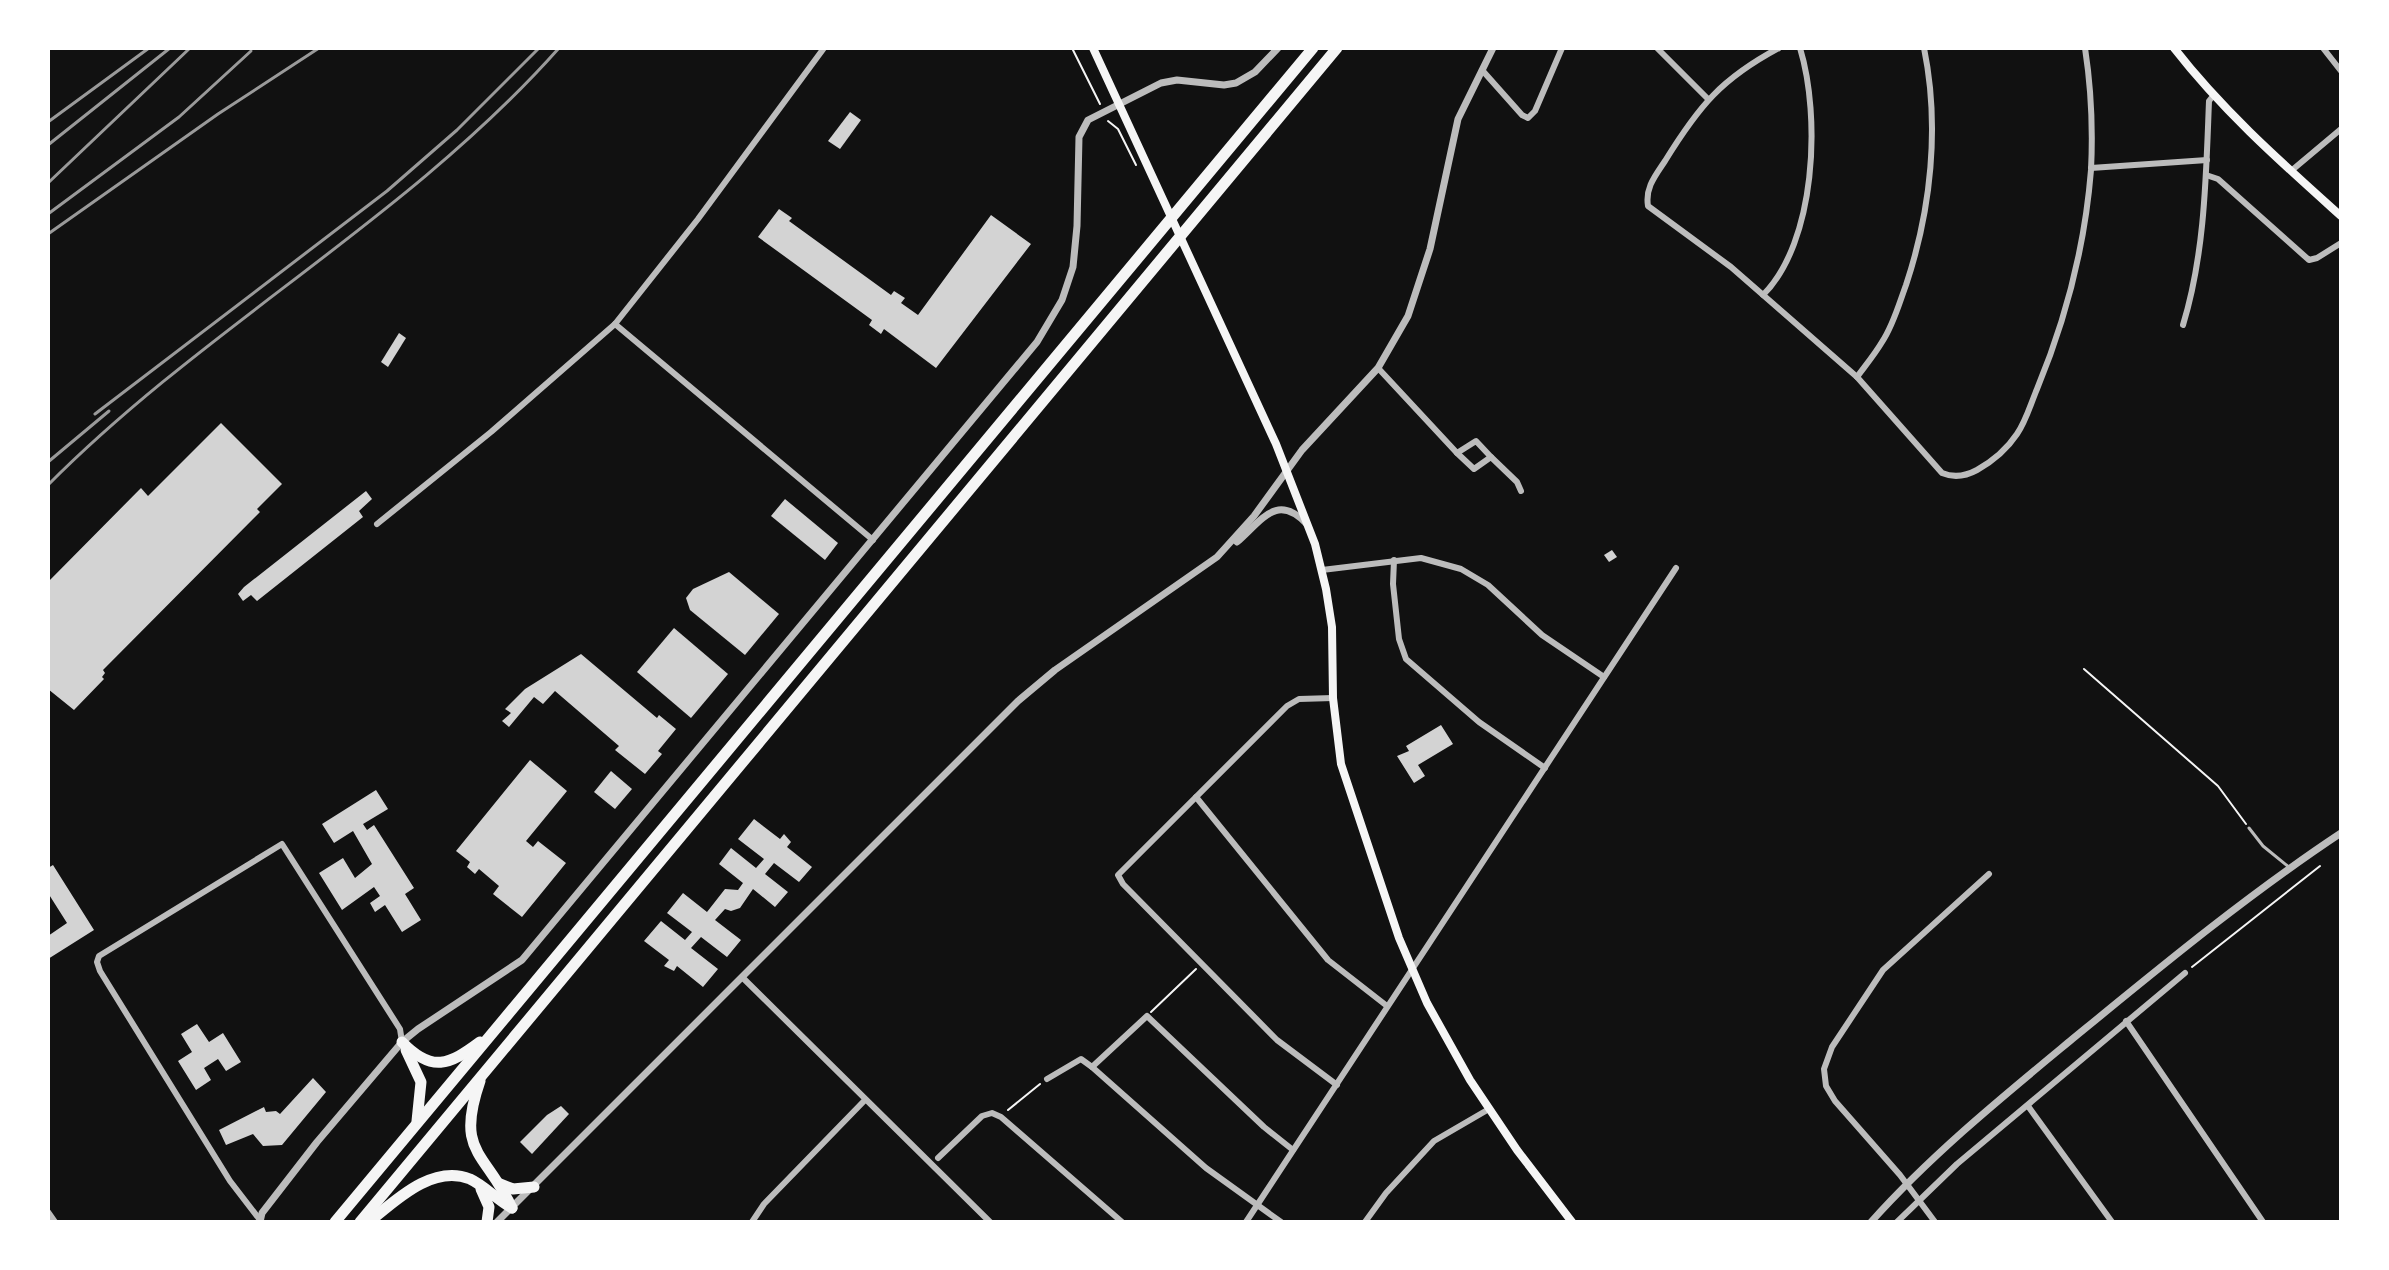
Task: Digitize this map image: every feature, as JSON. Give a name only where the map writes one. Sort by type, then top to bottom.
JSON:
[{"type":"highway","points":[[335,1222],[1313,48]]},
{"type":"highway","points":[[360,1222],[1337,48]]},
{"type":"highway","points":[[402,1042],[420,1058],[431,1063],[447,1063],[496,1030]]},
{"type":"highway","points":[[402,1042],[421,1082],[417,1125]]},
{"type":"highway","points":[[483,1073],[471,1109],[469,1123],[473,1142],[512,1208]]},
{"type":"highway","points":[[369,1222],[408,1192],[441,1177],[456,1177],[479,1185],[512,1208]]},
{"type":"highway","points":[[494,1180],[513,1189],[534,1187]]},
{"type":"highway","points":[[479,1185],[489,1207],[487,1222]]},
{"type":"main road","points":[[1093,48],[1287,471],[1309,526],[1322,570],[1332,627],[1333,698],[1341,764],[1353,807],[1412,970],[1441,1031],[1489,1109],[1572,1222]]},
{"type":"main road","points":[[2174,48],[2213,96],[2341,216]]},
{"type":"street","points":[[377,524],[491,432],[615,324],[698,219],[824,48]]},
{"type":"street","points":[[260,1221],[262,1213],[317,1142],[402,1042],[522,960],[1037,342],[1052,320],[1067,286],[1076,245],[1079,137],[1088,120],[1169,81],[1207,85],[1236,83],[1255,72],[1278,48]]},
{"type":"street","points":[[1228,547],[1302,450],[1378,368],[1411,306],[1430,249],[1458,119],[1493,48]]},
{"type":"street","points":[[1482,70],[1528,118],[1535,111],[1562,48]]},
{"type":"street","points":[[1657,48],[1708,99]]},
{"type":"street","points":[[1779,48],[1750,63],[1708,99],[1688,123],[1646,195],[1648,206],[1692,236],[1857,377],[1942,473],[1952,477],[1971,473],[1993,461],[2018,433],[2066,309],[2079,256],[2091,168],[2089,75],[2085,48]]},
{"type":"street","points":[[1763,295],[1778,280],[1786,265],[1808,187],[1812,132],[1805,66],[1800,48]]},
{"type":"street","points":[[1857,377],[1883,340],[1901,301],[1917,252],[1931,161],[1930,89],[1924,48]]},
{"type":"street","points":[[2323,48],[2341,71]]},
{"type":"street","points":[[2183,325],[2202,230],[2209,101],[2213,96]]},
{"type":"street","points":[[2291,171],[2341,129]]},
{"type":"street","points":[[2091,168],[2207,160]]},
{"type":"street","points":[[2206,175],[2218,179],[2309,260],[2341,243]]},
{"type":"street","points":[[615,324],[873,540]]},
{"type":"street","points":[[1378,368],[1474,469],[1491,457]]},
{"type":"street","points":[[1457,453],[1476,441],[1517,482],[1521,491]]},
{"type":"street","points":[[497,1222],[1018,701],[1055,670],[1183,582],[1273,512],[1282,508],[1295,513],[1309,526]]},
{"type":"street","points":[[1322,570],[1421,558],[1443,562],[1471,573],[1488,585],[1542,635],[1604,677]]},
{"type":"street","points":[[1394,560],[1393,584],[1399,639],[1406,659],[1479,722],[1545,768]]},
{"type":"street","points":[[1246,1222],[1676,568]]},
{"type":"street","points":[[1333,698],[1299,699],[1287,706],[1118,875],[1123,884],[1277,1040],[1337,1085]]},
{"type":"street","points":[[1196,797],[1328,960],[1387,1006]]},
{"type":"street","points":[[1871,1222],[1976,1119],[2134,988],[2290,868],[2341,833]]},
{"type":"street","points":[[260,1221],[230,1181],[100,971],[97,962],[105,951],[282,844],[399,1028],[402,1042]]},
{"type":"street","points":[[1935,1222],[1907,1184],[1835,1101],[1826,1086],[1824,1069],[1826,1059],[1883,970],[1989,874]]},
{"type":"street","points":[[1897,1222],[1917,1200],[2185,973]]},
{"type":"street","points":[[743,978],[990,1222]]},
{"type":"street","points":[[1092,1067],[1147,1016],[1264,1127],[1293,1150]]},
{"type":"street","points":[[2126,1021],[2263,1222]]},
{"type":"street","points":[[1047,1079],[1081,1059],[1206,1168],[1281,1222]]},
{"type":"street","points":[[752,1222],[764,1204],[865,1100]]},
{"type":"street","points":[[2028,1106],[2112,1222]]},
{"type":"street","points":[[1365,1222],[1386,1193],[1434,1141],[1489,1109]]},
{"type":"street","points":[[938,1158],[982,1116],[992,1113],[1001,1117],[1122,1222]]},
{"type":"street","points":[[48,1212],[55,1222]]},
{"type":"lane","points":[[2249,828],[2263,846],[2290,868]]},
{"type":"path","points":[[1072,48],[1103,111]]},
{"type":"path","points":[[2084,669],[2218,786],[2249,828]]},
{"type":"path","points":[[2185,973],[2320,866]]},
{"type":"path","points":[[1147,1016],[1203,963]]},
{"type":"path","points":[[1001,1117],[1047,1079]]},
{"type":"building","points":[[850,112],[861,120],[840,149],[828,141]]},
{"type":"building","points":[[779,209],[792,218],[789,221],[891,295],[894,291],[905,298],[901,303],[918,315],[991,215],[1031,244],[936,368],[884,329],[881,334],[869,325],[872,320],[758,237]]},
{"type":"building","points":[[399,333],[406,338],[388,367],[381,362]]},
{"type":"building","points":[[221,423],[282,484],[257,509],[260,512],[103,670],[104,679],[74,710],[48,689],[48,582],[141,488],[148,496]]},
{"type":"building","points":[[366,491],[372,499],[359,511],[363,517],[257,601],[251,595],[243,601],[238,594],[244,587]]},
{"type":"building","points":[[785,499],[838,543],[825,560],[771,516]]},
{"type":"building","points":[[1612,550],[1617,557],[1609,562],[1604,555]]},
{"type":"building","points":[[729,572],[779,614],[745,655],[690,610],[686,598],[693,589]]},
{"type":"building","points":[[674,628],[728,674],[691,718],[637,672]]},
{"type":"building","points":[[581,654],[657,718],[659,715],[676,729],[658,751],[662,754],[645,774],[615,750],[619,746],[555,691],[543,704],[534,697],[509,727],[502,721],[511,713],[505,709],[525,689]]},
{"type":"building","points":[[1441,725],[1453,744],[1418,765],[1425,776],[1414,783],[1397,756],[1409,751],[1406,746]]},
{"type":"building","points":[[530,760],[567,791],[526,841],[533,847],[538,841],[566,863],[522,917],[493,894],[499,886],[479,869],[475,874],[467,867],[470,862],[456,851]]},
{"type":"building","points":[[611,771],[632,789],[615,809],[594,792]]},
{"type":"building","points":[[376,790],[388,809],[363,824],[367,830],[374,825],[414,888],[405,894],[421,920],[402,932],[385,905],[375,912],[370,903],[380,896],[374,887],[342,910],[319,873],[343,858],[355,878],[372,864],[353,831],[334,843],[322,824]]},
{"type":"building","points":[[754,819],[780,839],[784,834],[791,842],[787,847],[812,867],[799,882],[774,863],[765,874],[788,892],[775,907],[753,889],[740,908],[725,909],[715,920],[741,940],[727,957],[701,937],[691,948],[718,969],[703,987],[677,966],[674,971],[664,966],[669,960],[644,941],[661,921],[685,940],[692,932],[667,913],[683,893],[707,912],[725,889],[738,890],[743,883],[719,864],[731,848],[756,868],[764,859],[738,839]]},
{"type":"building","points":[[53,865],[94,930],[48,959],[48,936],[67,923],[48,893],[48,868]]},
{"type":"building","points":[[197,1024],[209,1042],[223,1033],[241,1062],[226,1071],[218,1059],[204,1068],[211,1080],[196,1090],[178,1061],[192,1052],[181,1034]]},
{"type":"building","points":[[313,1078],[326,1092],[282,1145],[263,1146],[253,1134],[226,1145],[219,1130],[264,1107],[266,1112],[276,1111],[280,1114]]},
{"type":"building","points":[[561,1106],[569,1114],[532,1154],[520,1142],[547,1115]]},
{"type":"railway","points":[[48,122],[149,48]]},
{"type":"railway","points":[[48,145],[170,48]]},
{"type":"railway","points":[[48,183],[190,48]]},
{"type":"railway","points":[[48,234],[218,114],[319,48]]},
{"type":"railway","points":[[95,414],[387,191],[457,130],[539,48]]},
{"type":"railway","points":[[48,485],[174,373],[438,166],[500,109],[559,48]]},
{"type":"railway","points":[[48,214],[179,117],[251,51]]},
{"type":"railway","points":[[48,462],[109,411]]}]
